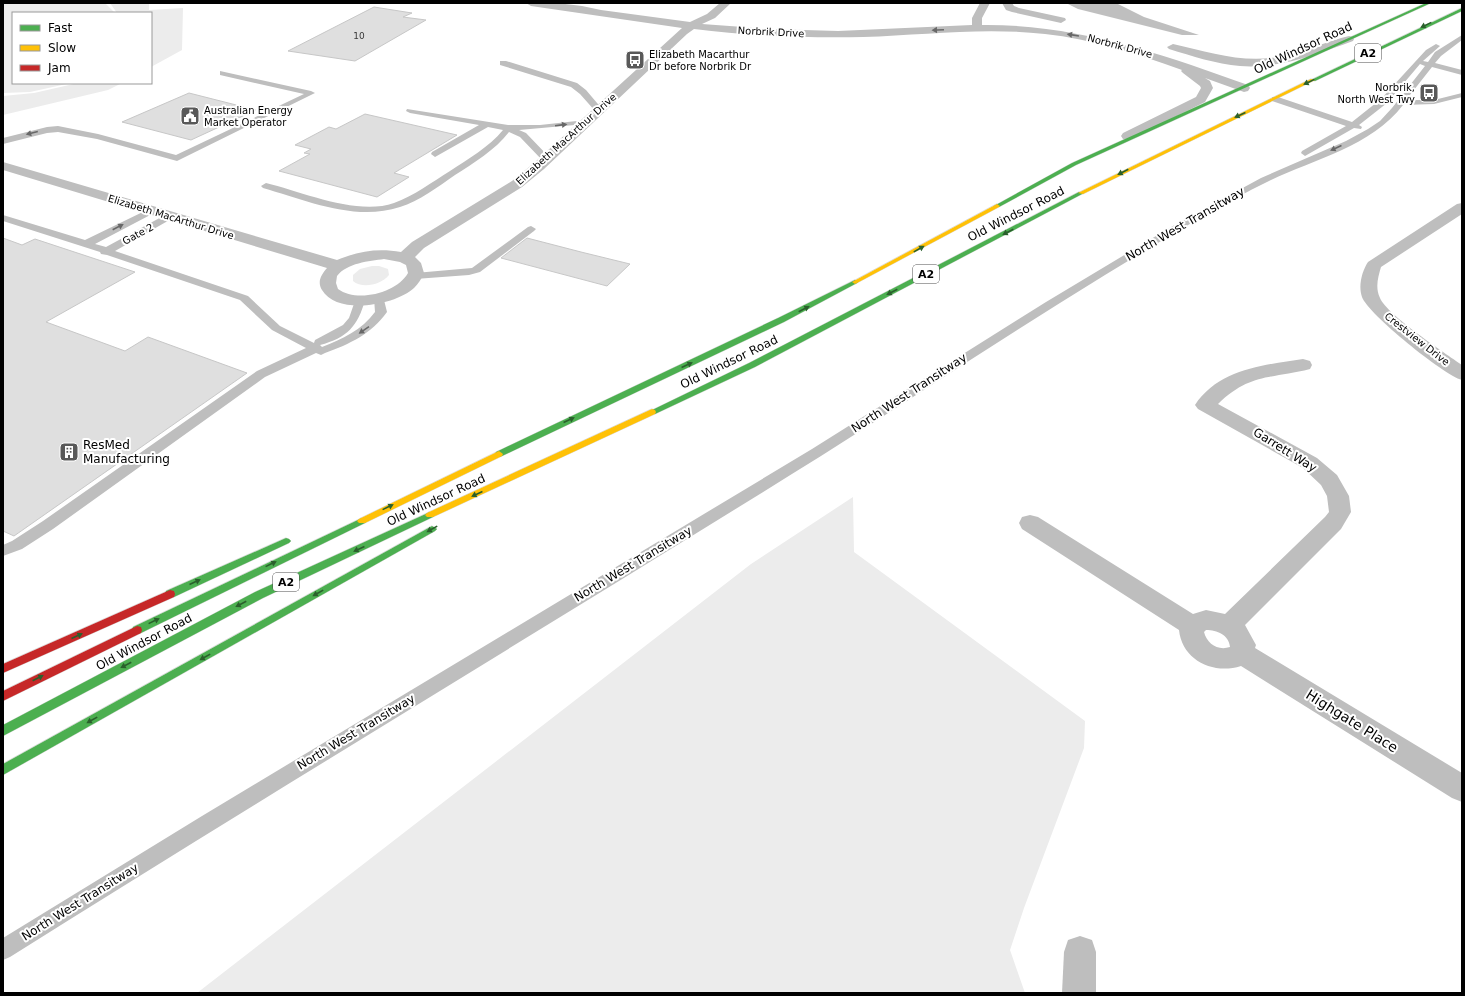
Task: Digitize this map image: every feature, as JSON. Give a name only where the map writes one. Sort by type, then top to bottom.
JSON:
[{"type":"highway","name":"Old Windsor Road","points":[[3,731],[259,595],[752,365],[1107,180],[1270,89],[1352,38],[1429,3]]},
{"type":"highway","name":"Old Windsor Road","points":[[3,696],[534,437],[781,320],[886,266],[1074,164],[1244,88],[1270,89],[1462,9]]},
{"type":"highway","points":[[1244,88],[1259,93],[1270,89]]},
{"type":"highway","points":[[420,482],[534,437]]},
{"type":"highway","points":[[479,503],[576,448]]},
{"type":"highway","points":[[3,770],[438,526]]},
{"type":"highway","points":[[3,669],[297,536]]},
{"type":"street","name":"Norbrik Drive","points":[[531,3],[626,18],[774,32],[836,34],[977,24],[995,15],[1069,23],[1016,10],[1010,8],[1007,3]]},
{"type":"street","points":[[694,24],[699,14],[710,3]]},
{"type":"street","points":[[694,24],[711,16],[726,3]]},
{"type":"street","points":[[977,24],[985,3]]},
{"type":"street","name":"Norbrik Drive","points":[[995,15],[1044,30],[1115,43],[1151,54],[1244,88]]},
{"type":"street","name":"Elizabeth MacArthur Drive","points":[[405,258],[418,245],[517,184],[550,156],[694,24]]},
{"type":"street","points":[[1270,89],[1242,71],[1170,46],[1226,61],[1259,63],[1291,57],[1352,38]]},
{"type":"street","points":[[1074,164],[1201,99],[1207,88],[1206,84],[1198,78],[1151,54]]},
{"type":"street","name":"Elizabeth MacArthur Drive","points":[[3,166],[338,266]]},
{"type":"street","name":"Crestview Drive","points":[[1462,207],[1374,265],[1368,280],[1371,300],[1389,320],[1462,374]]},
{"type":"street","points":[[384,254],[405,258],[413,263],[416,274],[412,281],[404,288],[393,294],[378,298],[349,300],[332,293],[329,288],[328,280],[338,266],[350,260],[365,256],[384,254]]},
{"type":"street","name":"Garrett Way","points":[[1229,625],[1333,523],[1340,512],[1338,496],[1329,480],[1310,463],[1205,404],[1230,383],[1244,377],[1257,372],[1303,365]]},
{"type":"street","points":[[1030,523],[1194,626]]},
{"type":"street","points":[[1206,620],[1214,620],[1229,625],[1242,639],[1244,646],[1242,653],[1238,658],[1230,660],[1212,657],[1204,652],[1193,641],[1191,630],[1194,626],[1198,622],[1206,620]]},
{"type":"street","name":"Highgate Place","points":[[1242,653],[1462,789]]},
{"type":"street","points":[[1078,993],[1080,952]]},
{"type":"lane","name":"North West Transitway","points":[[3,950],[203,826],[817,452],[1050,304],[1174,229],[1264,180],[1349,143],[1371,131],[1382,123],[1401,103],[1430,63],[1443,49],[1462,36]]},
{"type":"lane","name":"North West Transitway","points":[[1264,180],[1294,160],[1353,126],[1383,101],[1417,63],[1434,47],[1462,36]]},
{"type":"lane","points":[[503,63],[574,86],[583,92],[599,110]]},
{"type":"lane","points":[[1417,63],[1430,63],[1462,74]]},
{"type":"lane","points":[[3,141],[55,129],[98,137],[177,158],[311,93],[223,73]]},
{"type":"lane","points":[[1270,89],[1353,126],[1371,131]]},
{"type":"lane","points":[[1401,103],[1434,102],[1462,95]]},
{"type":"lane","points":[[410,111],[508,128],[540,127],[586,122]]},
{"type":"lane","points":[[18,128],[46,122],[74,127],[98,137]]},
{"type":"lane","points":[[435,154],[487,124]]},
{"type":"lane","points":[[533,136],[533,131],[540,127]]},
{"type":"lane","points":[[508,128],[523,135],[550,156]]},
{"type":"lane","points":[[266,186],[348,207],[364,210],[381,209],[397,205],[441,181],[501,139],[508,128]]},
{"type":"lane","points":[[523,135],[533,136],[550,156]]},
{"type":"lane","name":"Gate 2","points":[[86,244],[151,211]]},
{"type":"lane","name":"Gate 2","points":[[105,252],[170,216]]},
{"type":"lane","points":[[3,218],[86,244],[105,252],[244,298],[276,328],[287,336],[316,348],[345,342],[368,329],[381,312],[378,298]]},
{"type":"lane","points":[[415,276],[469,272],[476,270],[531,229]]},
{"type":"lane","points":[[3,551],[17,545],[48,525],[262,374],[316,348],[349,327],[355,319],[360,300]]},
{"type":"shaded area","points":[[3,3],[105,3],[114,12],[12,12],[12,84],[66,84],[30,92],[3,93]]},
{"type":"shaded area","points":[[110,3],[149,3],[149,10],[183,8],[182,50],[152,66],[152,12],[116,12]]},
{"type":"shaded area","points":[[1066,3],[1116,3],[1144,17],[1199,35],[1182,35],[1078,9]]},
{"type":"shaded area","points":[[74,84],[120,84],[108,90],[3,115],[3,96],[34,93]]},
{"type":"shaded area","points":[[379,266],[388,269],[389,275],[381,281],[371,285],[361,285],[353,281],[353,275],[360,269]]},
{"type":"shaded area","points":[[853,497],[854,552],[1085,721],[1084,748],[1024,908],[1010,950],[1025,993],[197,993],[751,564]]},
{"type":"building","points":[[374,7],[412,13],[403,17],[426,20],[355,61],[288,51]]},
{"type":"building","name":"Australian Energy Market Operator","points":[[189,93],[256,110],[191,140],[122,122]]},
{"type":"building","points":[[365,114],[457,135],[394,173],[409,177],[377,197],[279,171],[310,154],[304,153],[311,149],[295,145],[329,127],[336,129]]},
{"type":"building","name":"ResMed Manufacturing","points":[[3,238],[22,245],[35,239],[135,272],[46,322],[125,351],[148,337],[247,373],[14,536],[3,531]]},
{"type":"building","points":[[527,238],[630,264],[607,286],[501,258]]},
{"type":"traffic: fast","points":[[997,206],[1074,164],[1429,3]]},
{"type":"traffic: fast","points":[[1313,80],[1462,9]]},
{"type":"traffic: fast","points":[[652,412],[752,365],[1081,193]]},
{"type":"traffic: fast","points":[[499,454],[781,320],[855,282]]},
{"type":"traffic: fast","points":[[3,731],[259,595],[430,515]]},
{"type":"traffic: fast","points":[[137,630],[362,521]]},
{"type":"traffic: fast","points":[[3,770],[432,529]]},
{"type":"traffic: fast","points":[[170,594],[286,541]]},
{"type":"traffic: slow","points":[[1081,193],[1313,80]]},
{"type":"traffic: slow","points":[[855,282],[997,206]]},
{"type":"traffic: slow","points":[[430,515],[652,412]]},
{"type":"traffic: slow","points":[[362,521],[499,454]]},
{"type":"traffic: jam","points":[[3,669],[170,594]]},
{"type":"traffic: jam","points":[[3,696],[137,630]]},
{"type":"place","name":"Elizabeth Macarthur Dr before Norbrik Dr","points":[[635,60]]},
{"type":"place","name":"Norbrik, North West Twy","points":[[1429,93]]},
{"type":"place","name":"Australian Energy Market Operator","points":[[190,116]]},
{"type":"place","name":"ResMed Manufacturing","points":[[69,452]]}]
